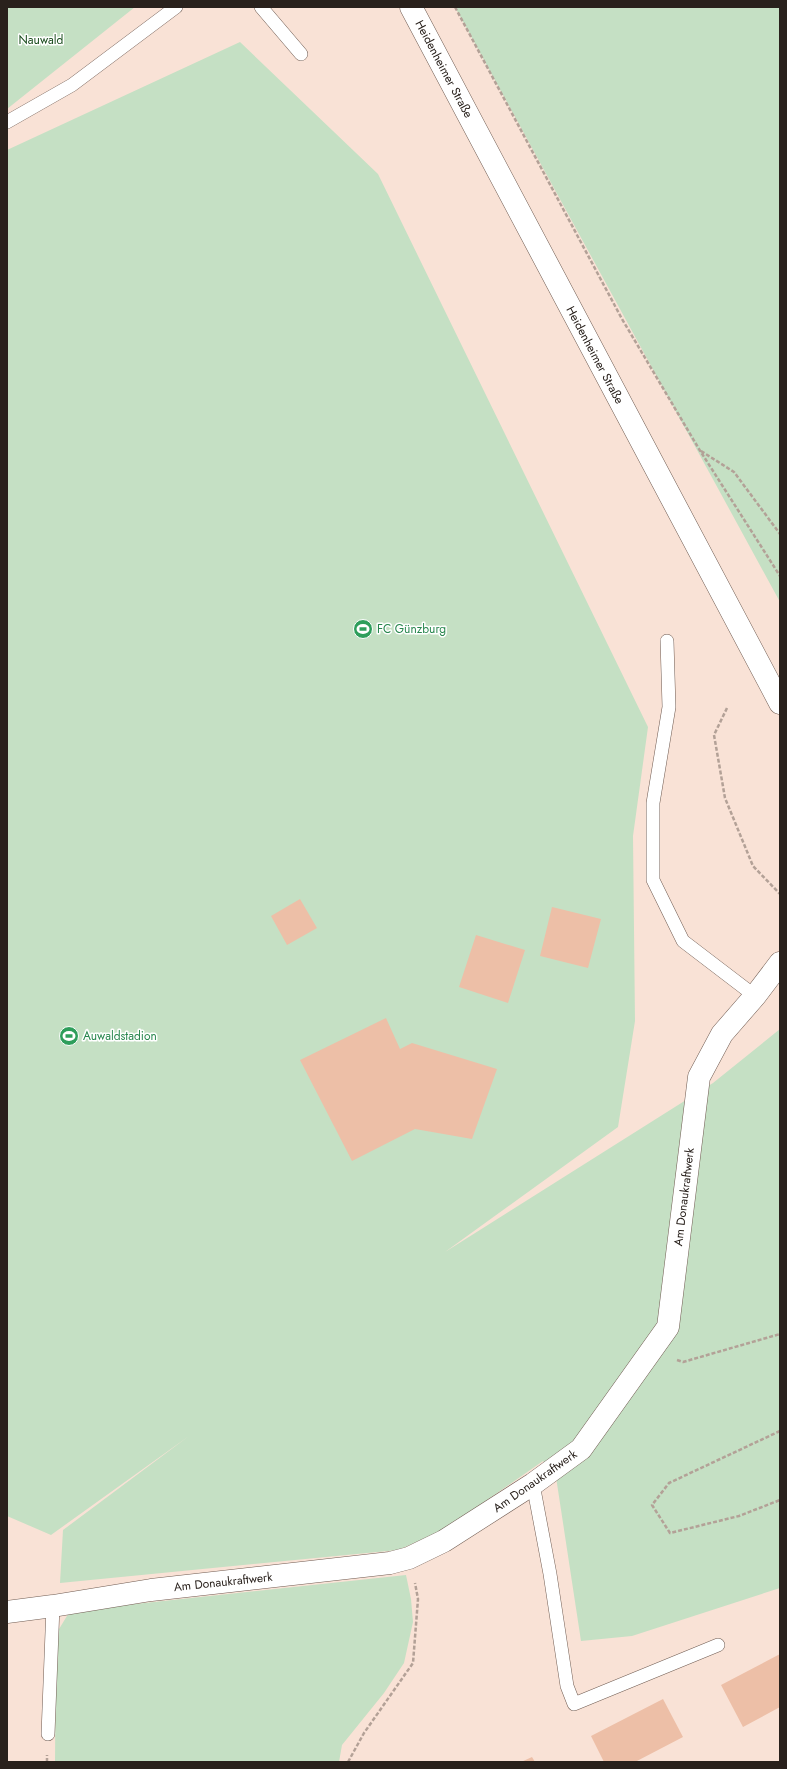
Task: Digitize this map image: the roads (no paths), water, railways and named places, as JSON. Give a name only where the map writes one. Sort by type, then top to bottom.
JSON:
[{"type":"street","name":"Heidenheimer Straße","points":[[411,7],[780,703]]},
{"type":"street","name":"Am Donaukraftwerk","points":[[7,1612],[151,1590],[390,1563],[409,1558],[444,1541],[533,1484],[581,1449],[668,1327],[699,1077],[722,1034],[755,996],[780,963]]},
{"type":"street","points":[[755,996],[780,992]]},
{"type":"lane","points":[[7,122],[72,84],[176,7]]},
{"type":"lane","points":[[261,7],[301,54]]},
{"type":"lane","points":[[667,641],[669,707],[653,803],[653,880],[683,941],[755,996]]},
{"type":"lane","points":[[533,1484],[550,1574],[567,1686],[574,1704],[718,1645]]},
{"type":"lane","points":[[48,1734],[52,1606]]},
{"type":"place","name":"FC Günzburg","points":[[363,629]]},
{"type":"place","name":"Auwaldstadion","points":[[69,1036]]},
{"type":"park label","name":"Nauwald","points":[[41,40]]}]
